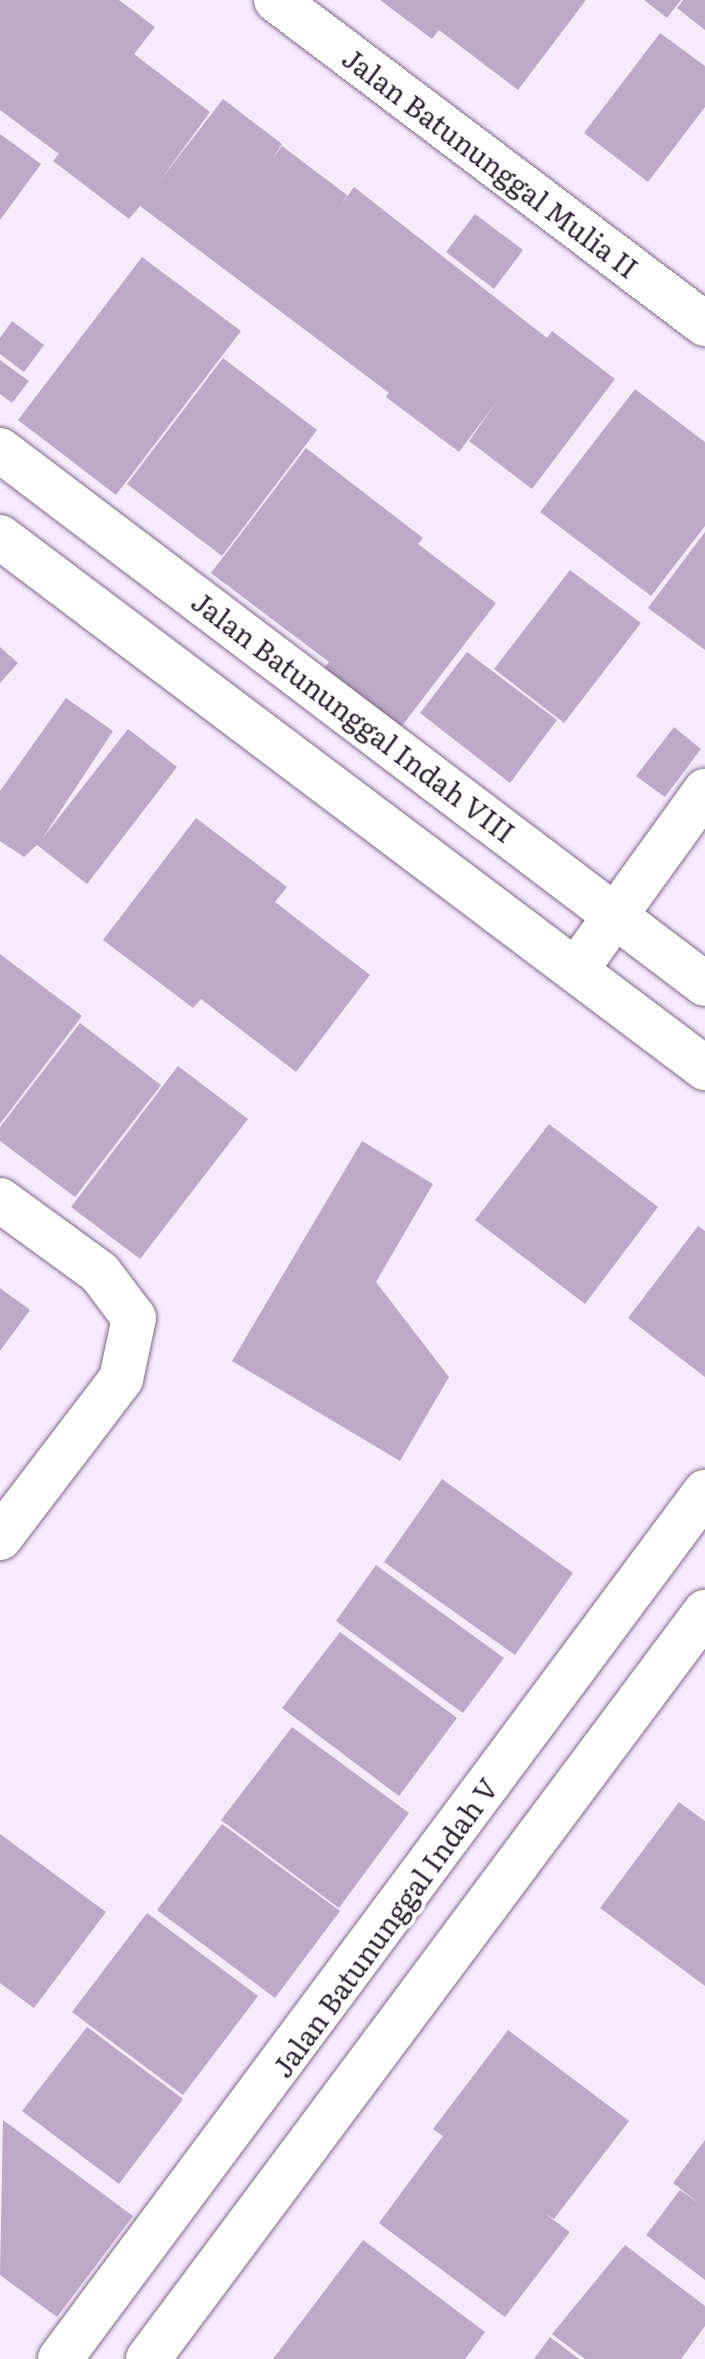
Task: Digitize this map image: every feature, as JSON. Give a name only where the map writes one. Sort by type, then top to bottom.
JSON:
[{"type":"street","name":"Jalan Batununggal Mulia II","points":[[276,0],[705,324]]},
{"type":"street","name":"Jalan Batununggal Indah VIII","points":[[0,450],[618,914],[705,984]]},
{"type":"street","points":[[0,537],[705,1068]]},
{"type":"street","points":[[576,970],[705,791]]},
{"type":"street","points":[[0,1200],[100,1273],[134,1318],[121,1379],[0,1538]]},
{"type":"street","name":"Jalan Batununggal Indah V","points":[[60,2359],[171,2216],[705,1492]]},
{"type":"street","points":[[148,2359],[705,1612]]},
{"type":"street","points":[[171,2216],[223,2256]]},
{"type":"building","points":[[0,0],[119,0],[155,27],[134,54],[210,112],[159,182],[223,99],[282,144],[272,159],[282,146],[347,195],[342,203],[354,187],[547,338],[552,331],[615,379],[532,489],[469,441],[498,400],[459,452],[386,397],[389,393],[140,206],[129,219],[53,161],[59,154],[0,110]]},
{"type":"building","points":[[380,0],[586,0],[518,90],[439,30],[432,39]]},
{"type":"building","points":[[644,0],[681,0],[667,18]]},
{"type":"building","points":[[683,0],[705,0],[705,30],[677,8]]},
{"type":"building","points":[[660,33],[705,66],[705,107],[648,182],[584,133]]},
{"type":"building","points":[[0,134],[41,164],[0,220]]},
{"type":"building","points":[[475,214],[523,250],[494,289],[446,252]]},
{"type":"building","points":[[142,257],[241,331],[116,495],[18,420]]},
{"type":"building","points":[[12,321],[44,345],[24,372],[0,354],[0,338]]},
{"type":"building","points":[[223,358],[317,430],[222,556],[127,484]]},
{"type":"building","points":[[0,360],[29,381],[12,403],[0,394]]},
{"type":"building","points":[[635,389],[705,442],[705,526],[651,596],[540,512]]},
{"type":"building","points":[[306,448],[423,538],[418,544],[496,603],[398,731],[320,673],[329,662],[211,573]]},
{"type":"building","points":[[705,532],[705,650],[648,608]]},
{"type":"building","points":[[570,570],[641,623],[564,723],[494,669]]},
{"type":"building","points":[[0,647],[18,663],[0,683]]},
{"type":"building","points":[[467,652],[557,720],[510,783],[420,713]]},
{"type":"building","points":[[66,698],[113,731],[42,839],[128,729],[177,767],[87,884],[37,845],[24,857],[0,841],[0,791]]},
{"type":"building","points":[[674,727],[701,749],[665,797],[636,776]]},
{"type":"building","points":[[196,818],[287,887],[275,902],[370,975],[296,1072],[201,999],[193,1008],[103,940]]},
{"type":"building","points":[[0,954],[82,1016],[0,1124]]},
{"type":"building","points":[[80,1023],[161,1085],[75,1197],[0,1141],[0,1127]]},
{"type":"building","points":[[178,1066],[248,1119],[140,1259],[71,1207]]},
{"type":"building","points":[[549,1124],[658,1207],[585,1304],[475,1220]]},
{"type":"building","points":[[362,1141],[433,1184],[376,1282],[449,1377],[400,1461],[232,1361]]},
{"type":"building","points":[[698,1226],[705,1231],[705,1377],[628,1318]]},
{"type":"building","points":[[0,1288],[30,1310],[0,1351]]},
{"type":"building","points":[[442,1479],[573,1573],[515,1655],[384,1562]]},
{"type":"building","points":[[376,1565],[504,1658],[463,1713],[336,1621]]},
{"type":"building","points":[[340,1632],[457,1718],[399,1796],[282,1708]]},
{"type":"building","points":[[292,1727],[409,1813],[339,1908],[221,1820]]},
{"type":"building","points":[[679,1802],[705,1821],[705,1986],[600,1908]]},
{"type":"building","points":[[222,1824],[340,1911],[275,1998],[157,1910]]},
{"type":"building","points":[[0,1834],[106,1912],[34,2008],[0,1983]]},
{"type":"building","points":[[147,1913],[258,1996],[183,2095],[72,2012]]},
{"type":"building","points":[[87,2027],[183,2099],[119,2184],[22,2111]]},
{"type":"building","points":[[508,2030],[629,2121],[554,2219],[544,2213],[570,2232],[505,2317],[379,2223],[443,2136],[433,2129]]},
{"type":"building","points":[[3,2120],[133,2216],[57,2317],[0,2275]]},
{"type":"building","points":[[705,2140],[705,2280],[646,2235],[680,2190],[700,2204],[673,2183]]},
{"type":"building","points":[[363,2240],[485,2332],[465,2359],[273,2359]]},
{"type":"building","points":[[625,2245],[705,2306],[705,2326],[681,2359],[585,2359],[552,2334]]},
{"type":"building","points":[[550,2337],[579,2359],[534,2359]]}]
